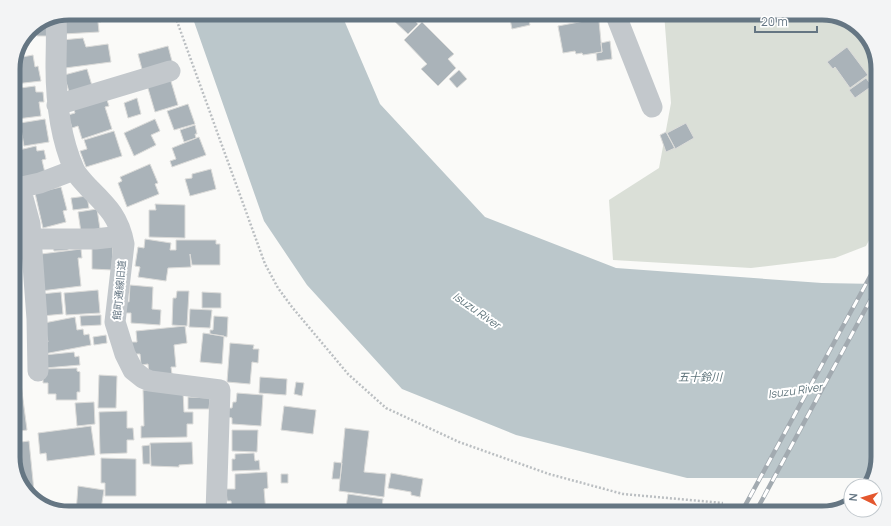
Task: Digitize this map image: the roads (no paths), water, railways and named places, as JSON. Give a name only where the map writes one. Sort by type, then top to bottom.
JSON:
[{"type":"street","points":[[618,20],[652,107]]},
{"type":"street","points":[[20,187],[40,183],[74,170],[57,105],[56,22]]},
{"type":"street","points":[[57,105],[170,71]]},
{"type":"street","name":"館町通線旧道","points":[[74,170],[110,210],[117,221],[122,236],[124,244],[115,322],[123,348],[133,370],[143,378],[150,381],[220,390],[216,506]]},
{"type":"street","points":[[20,196],[30,224],[37,319],[38,371]]},
{"type":"street","points":[[31,239],[95,239],[122,236]]},
{"type":"water","name":"五十鈴川","points":[[193,20],[344,20],[380,104],[485,217],[616,268],[822,283],[871,284],[871,464],[866,478],[687,478],[516,435],[402,389],[307,285],[264,221]]},
{"type":"railway","points":[[745,506],[871,275]]},
{"type":"railway","points":[[759,506],[871,299]]},
{"type":"water label","name":"Isuzu River","points":[[477,310]]},
{"type":"water label","name":"Isuzu River","points":[[795,390]]}]
